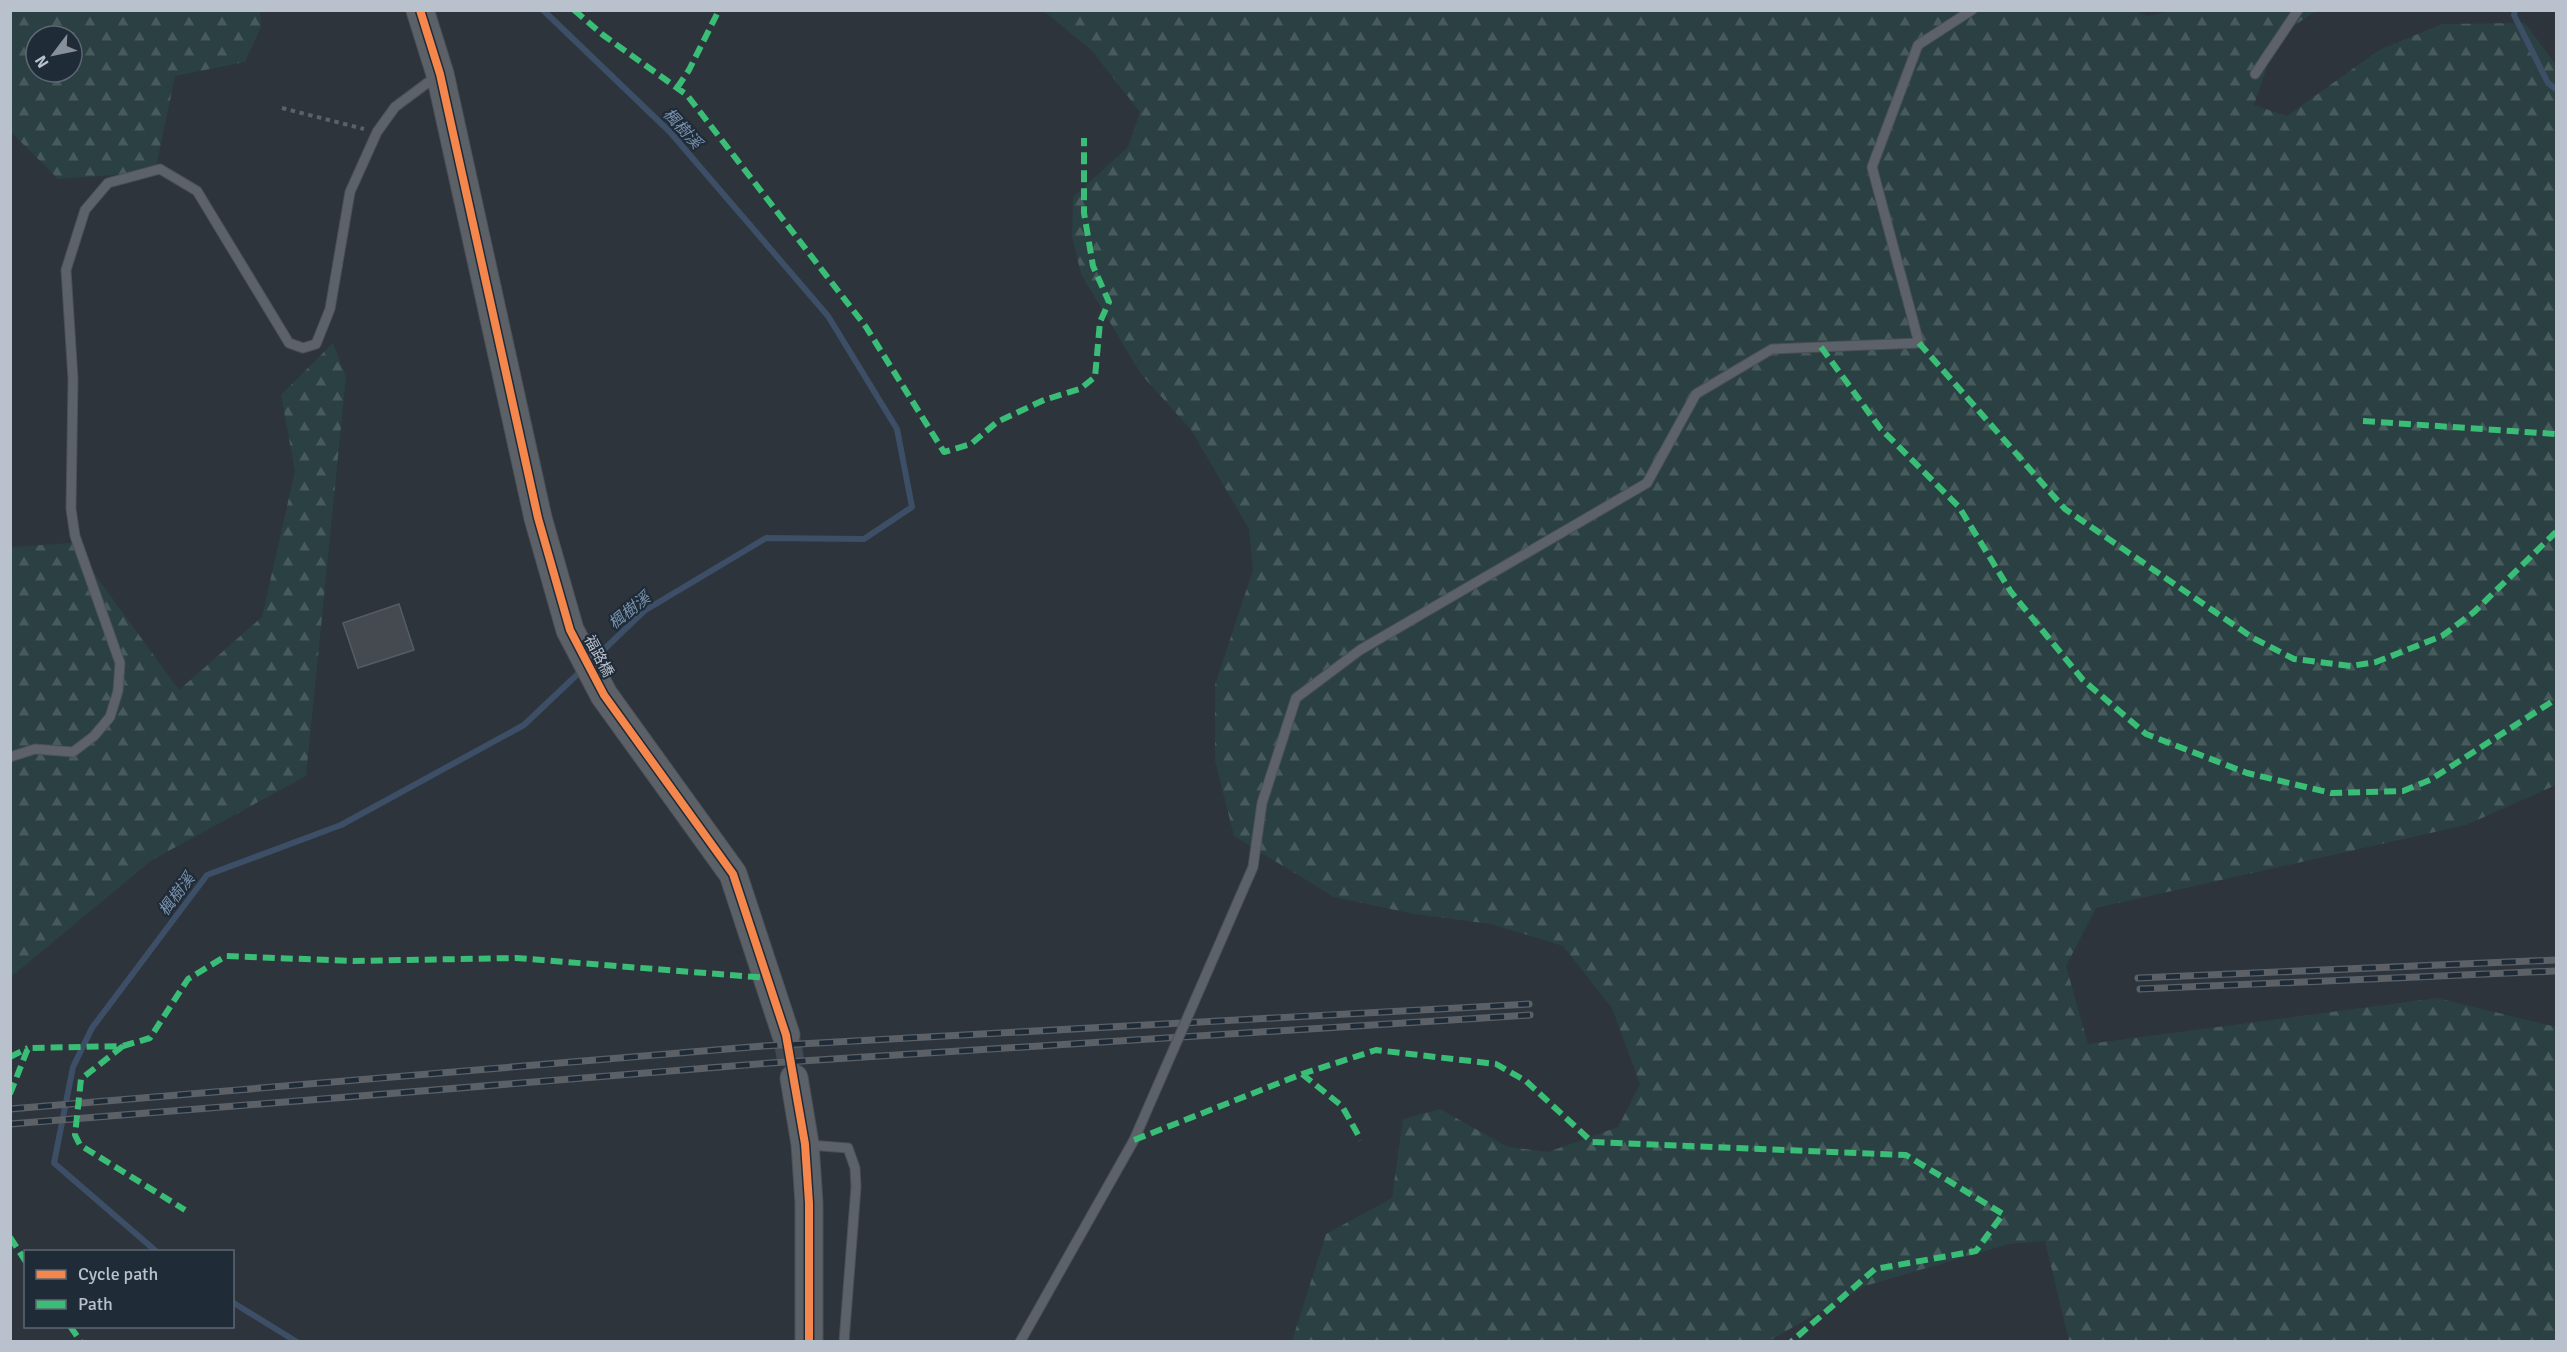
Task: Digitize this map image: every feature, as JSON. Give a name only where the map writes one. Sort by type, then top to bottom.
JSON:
[{"type":"street","name":"福路橋","points":[[420,10],[440,74],[538,518],[570,630],[604,695],[733,874],[786,1035]]},
{"type":"street","points":[[794,1078],[805,1144],[809,1203],[809,1341]]},
{"type":"lane","points":[[1020,1341],[1134,1140],[1253,867],[1262,803],[1296,698],[1360,650],[1647,483],[1696,394],[1772,349],[1919,343],[1872,167],[1918,45],[1972,10]]},
{"type":"lane","points":[[2255,74],[2298,10]]},
{"type":"lane","points":[[10,757],[35,749],[73,752],[93,736],[110,717],[118,691],[120,663],[75,536],[71,509],[74,379],[66,270],[85,210],[108,183],[160,169],[196,191],[289,343],[303,348],[316,344],[330,309],[350,192],[377,132],[394,106],[440,74]]},
{"type":"lane","points":[[805,1144],[848,1148],[855,1168],[856,1187],[844,1341]]},
{"type":"path","points":[[282,108],[377,132]]},
{"type":"green space","points":[[2134,10],[2148,16],[2176,10],[2316,11],[2277,37],[2254,105],[2287,116],[2379,50],[2442,24],[2525,23],[2556,65],[2556,785],[2466,825],[2096,908],[2066,966],[2088,1044],[2437,998],[2556,1027],[2556,1341],[2069,1341],[2045,1241],[2009,1244],[1865,1286],[1769,1341],[1292,1341],[1326,1234],[1392,1198],[1403,1119],[1440,1109],[1508,1147],[1548,1152],[1618,1127],[1640,1084],[1612,1008],[1563,946],[1491,924],[1414,914],[1334,897],[1234,836],[1215,760],[1215,685],[1253,570],[1249,529],[1192,431],[1141,374],[1081,274],[1072,236],[1073,197],[1128,147],[1140,112],[1092,51],[1044,11]]},
{"type":"green space","points":[[10,11],[260,11],[261,27],[245,62],[175,76],[155,172],[58,179],[11,132]]},
{"type":"green space","points":[[333,343],[346,377],[306,776],[152,860],[11,977],[11,547],[72,543],[179,690],[262,617],[295,471],[281,395]]},
{"type":"building","points":[[399,604],[414,650],[358,668],[343,623]]},
{"type":"waterway","name":"楓樹溪","points":[[543,10],[670,132],[828,316],[897,429],[912,507],[864,539],[766,538],[644,611],[593,660]]},
{"type":"waterway","points":[[2515,10],[2514,15],[2548,83],[2556,89]]},
{"type":"waterway","name":"楓樹溪","points":[[155,1250],[54,1163],[73,1067],[92,1028],[207,875],[341,825],[524,725],[583,669]]},
{"type":"waterway","name":"楓樹溪","points":[[234,1303],[297,1342]]},
{"type":"tunnel","points":[[786,1035],[794,1078]]},
{"type":"railway","points":[[2138,978],[2556,960]]},
{"type":"railway","points":[[2140,989],[2556,971]]},
{"type":"railway","points":[[10,1109],[763,1046],[1529,1004]]},
{"type":"railway","points":[[10,1124],[770,1063],[1530,1015]]},
{"type":"marked path","points":[[574,10],[603,35],[687,95],[866,327],[944,452],[971,444],[997,422],[1044,400],[1080,389],[1095,377],[1100,322],[1109,302],[1093,266],[1084,213],[1084,138]]},
{"type":"marked path","points":[[677,88],[689,70],[719,10]]},
{"type":"marked path","points":[[1919,343],[2065,509],[2253,638],[2294,659],[2351,666],[2376,662],[2442,636],[2474,612],[2556,532]]},
{"type":"marked path","points":[[1821,347],[1880,428],[1959,507],[2011,592],[2083,680],[2146,734],[2247,773],[2331,793],[2403,791],[2430,780],[2556,699]]},
{"type":"marked path","points":[[2363,421],[2556,434]]},
{"type":"marked path","points":[[10,1094],[28,1048],[123,1046],[150,1038],[188,979],[226,956],[353,961],[516,958],[768,978]]},
{"type":"marked path","points":[[123,1046],[81,1079],[75,1135],[80,1145],[185,1210]]},
{"type":"marked path","points":[[10,1057],[28,1048]]},
{"type":"marked path","points":[[1134,1140],[1302,1074],[1376,1050],[1496,1064],[1526,1081],[1592,1142],[1906,1155],[2003,1214],[1976,1251],[1875,1269],[1791,1342]]},
{"type":"marked path","points":[[1302,1074],[1342,1106],[1361,1140]]},
{"type":"marked path","points":[[10,1237],[24,1259]]},
{"type":"marked path","points":[[71,1328],[81,1342]]},
{"type":"cycle path","points":[[420,10],[440,74],[538,518],[570,630],[604,695],[733,874],[786,1035],[805,1144],[809,1203],[809,1342]]}]
